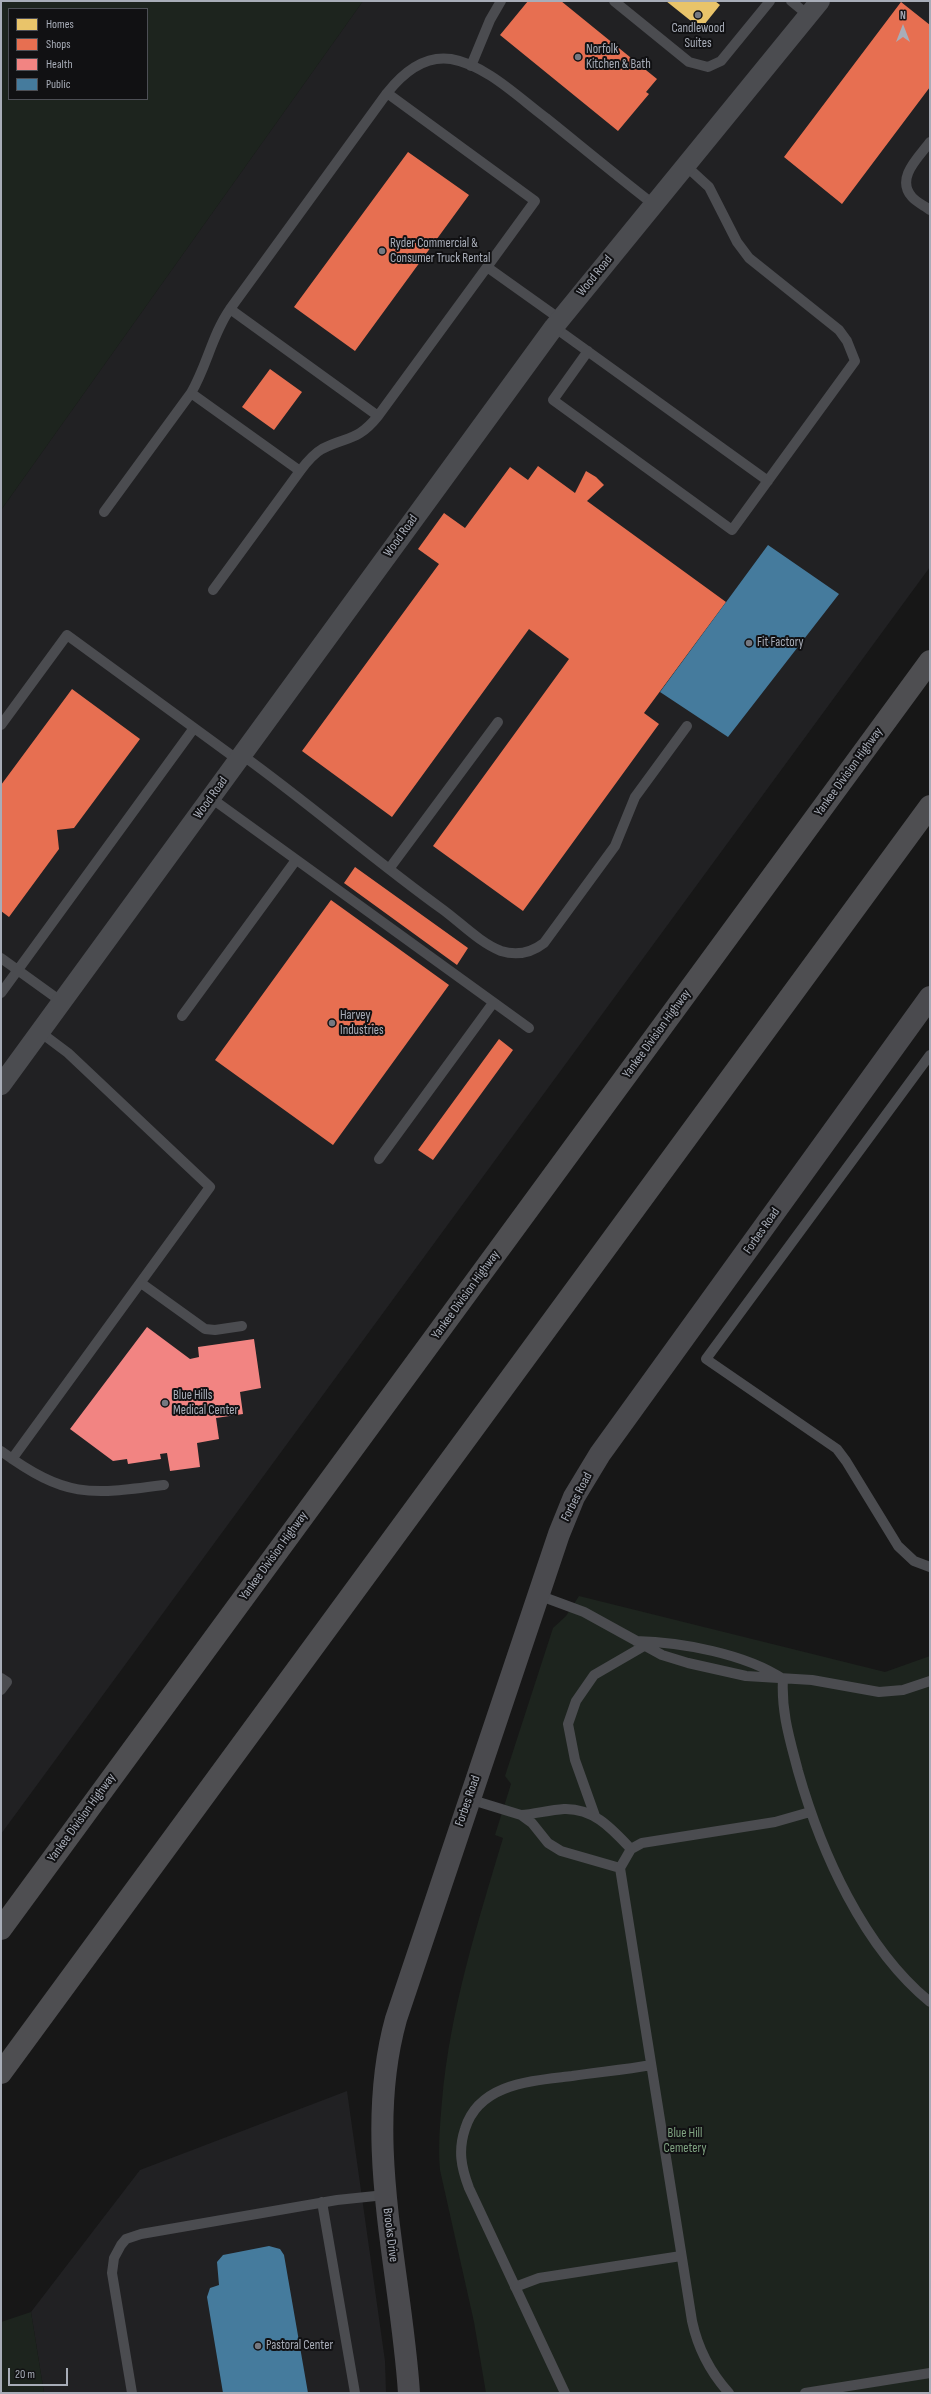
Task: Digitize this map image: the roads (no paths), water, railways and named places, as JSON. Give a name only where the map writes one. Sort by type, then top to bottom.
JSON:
[{"type":"highway","name":"Yankee Division Highway","points":[[1,1928],[930,662]]},
{"type":"highway","points":[[1,2073],[930,806]]},
{"type":"street","name":"Wood Road","points":[[1,1085],[557,323],[652,204],[814,8]]},
{"type":"street","name":"Forbes Road","points":[[386,2077],[389,2046],[396,2019],[538,1595],[569,1509],[600,1454],[930,997]]},
{"type":"street","name":"Brooks Drive","points":[[386,2077],[383,2115],[385,2195],[409,2393]]},
{"type":"lane","points":[[472,66],[490,20],[500,1]]},
{"type":"lane","points":[[614,1],[689,62],[708,67],[721,61],[770,1]]},
{"type":"lane","points":[[790,1],[814,8]]},
{"type":"lane","points":[[104,512],[191,393],[202,372],[217,331],[230,309],[387,93],[402,76],[420,64],[439,59],[450,59],[472,66],[512,92],[652,204]]},
{"type":"lane","points":[[213,590],[300,471],[321,449],[355,437],[364,431],[378,416],[536,201],[387,93]]},
{"type":"lane","points":[[930,142],[907,173],[906,184],[911,197],[930,210]]},
{"type":"lane","points":[[588,351],[553,400],[732,530],[855,361],[847,341],[838,330],[742,250],[709,187],[685,165]]},
{"type":"lane","points":[[487,267],[557,323],[588,351],[768,481]]},
{"type":"lane","points":[[230,309],[378,416]]},
{"type":"lane","points":[[191,393],[300,471]]},
{"type":"lane","points":[[1,725],[67,635],[194,728],[240,758],[496,948],[516,954],[532,951],[544,943],[615,846],[635,797],[687,726]]},
{"type":"lane","points":[[389,869],[498,722]]},
{"type":"lane","points":[[1,993],[194,728]]},
{"type":"lane","points":[[211,798],[529,1028]]},
{"type":"lane","points":[[182,1016],[296,860]]},
{"type":"lane","points":[[1,958],[62,1002]]},
{"type":"lane","points":[[379,1159],[493,1003]]},
{"type":"lane","points":[[12,1459],[210,1187],[68,1053],[40,1032]]},
{"type":"lane","points":[[930,1055],[706,1359],[837,1449],[846,1461],[898,1546],[914,1561],[930,1566]]},
{"type":"lane","points":[[140,1283],[205,1328],[215,1330],[242,1326]]},
{"type":"lane","points":[[1,1451],[44,1479],[79,1491],[115,1492],[164,1485]]},
{"type":"lane","points":[[538,1595],[584,1612],[662,1655],[688,1663],[746,1676],[812,1680],[879,1692],[903,1690],[930,1681]]},
{"type":"lane","points":[[634,1640],[676,1644],[751,1662],[783,1679]]},
{"type":"lane","points":[[595,1816],[575,1760],[568,1724],[576,1701],[594,1675],[644,1646]]},
{"type":"lane","points":[[783,1679],[782,1702],[785,1724],[810,1812],[823,1847],[863,1921],[895,1966],[930,2002]]},
{"type":"lane","points":[[469,1799],[521,1815],[532,1823],[554,1848],[620,1868]]},
{"type":"lane","points":[[521,1815],[565,1809],[595,1816],[611,1828],[631,1849]]},
{"type":"lane","points":[[730,2393],[711,2371],[698,2344],[692,2321],[620,1868],[631,1849],[649,1841],[774,1822],[810,1812]]},
{"type":"lane","points":[[565,2393],[469,2188],[462,2168],[462,2140],[473,2111],[488,2096],[522,2082],[651,2066]]},
{"type":"lane","points":[[132,2393],[112,2274],[117,2251],[126,2239],[140,2234],[322,2202],[385,2195]]},
{"type":"lane","points":[[322,2202],[356,2393]]},
{"type":"lane","points":[[515,2287],[539,2278],[681,2256]]},
{"type":"lane","points":[[805,2393],[930,2373]]},
{"type":"place","name":"Candlewood Suites","points":[[698,15]]},
{"type":"place","name":"Norfolk Kitchen & Bath","points":[[578,57]]},
{"type":"place","name":"Ryder Commercial & Consumer Truck Rental","points":[[382,251]]},
{"type":"place","name":"Fit Factory","points":[[749,643]]},
{"type":"place","name":"Harvey Industries","points":[[332,1023]]},
{"type":"place","name":"Blue Hills Medical Center","points":[[165,1403]]},
{"type":"place","name":"Pastoral Center","points":[[258,2346]]},
{"type":"park label","name":"Blue Hill Cemetery","points":[[685,2142]]}]
